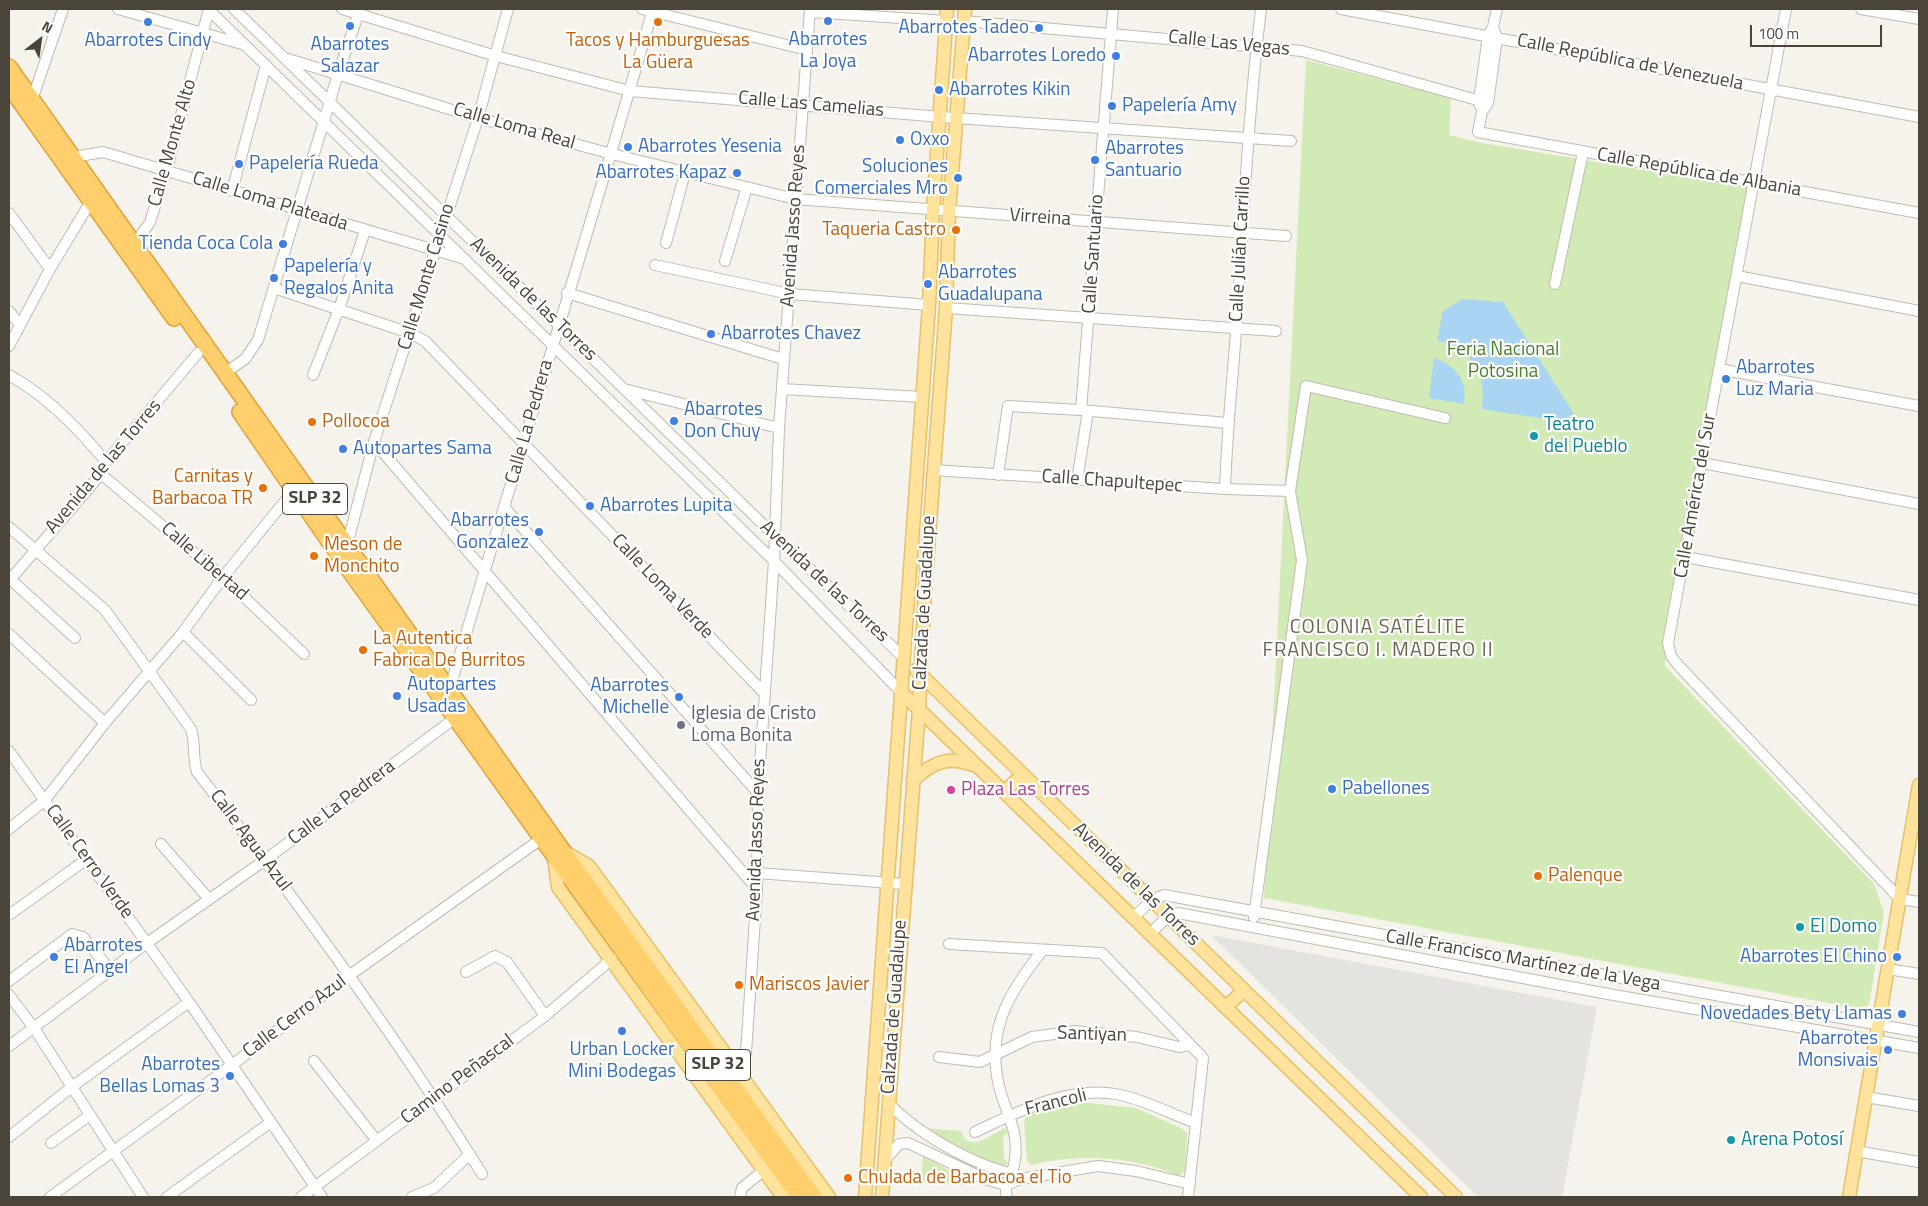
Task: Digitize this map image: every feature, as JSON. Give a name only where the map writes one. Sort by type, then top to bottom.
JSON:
[{"type":"highway","name":"SLP 32","points":[[9,67],[348,545],[559,854],[814,1197]]},
{"type":"highway","name":"SLP 32","points":[[9,87],[541,839],[559,854]]},
{"type":"highway","name":"SLP 32","points":[[618,935],[799,1197]]},
{"type":"main road","name":"Calzada de Guadalupe","points":[[865,1196],[929,306],[933,211],[947,15]]},
{"type":"main road","name":"Calzada de Guadalupe","points":[[882,1197],[919,709],[933,470],[946,308],[950,211],[965,15]]},
{"type":"main road","points":[[909,588],[925,589]]},
{"type":"main road","name":"Avenida de las Torres","points":[[903,657],[1456,1197]]},
{"type":"main road","name":"Avenida de las Torres","points":[[900,691],[1421,1197]]},
{"type":"main road","points":[[913,780],[931,764],[958,759],[979,767]]},
{"type":"main road","points":[[1004,792],[1023,774]]},
{"type":"main road","points":[[1849,1197],[1900,899],[1915,830],[1919,785]]},
{"type":"main road","points":[[783,1197],[558,887],[559,854],[590,866],[829,1197]]},
{"type":"main road","points":[[1226,1007],[1244,990]]},
{"type":"street","points":[[32,100],[63,9]]},
{"type":"street","points":[[118,9],[246,45]]},
{"type":"street","name":"Calle Monte Alto","points":[[135,244],[150,222],[166,172],[209,9]]},
{"type":"street","name":"Avenida de las Torres","points":[[209,9],[774,561],[900,691]]},
{"type":"street","name":"Avenida de las Torres","points":[[234,9],[775,536],[903,657]]},
{"type":"street","name":"Calle Las Camelias","points":[[342,9],[360,11],[496,56],[630,91],[941,117],[1291,141]]},
{"type":"street","name":"Calle Monte Casino","points":[[348,545],[374,442],[478,118],[508,9]]},
{"type":"street","name":"Calle Santuario","points":[[1077,481],[1085,410],[1089,319],[1113,9]]},
{"type":"street","name":"Calle Julián Carrillo","points":[[1225,489],[1227,423],[1236,328],[1247,138],[1261,9]]},
{"type":"street","name":"Calle República de Venezuela","points":[[1341,9],[1493,34],[1771,90],[1919,117]]},
{"type":"street","points":[[1483,102],[1497,9]]},
{"type":"street","name":"Calle América del Sur","points":[[1786,9],[1668,644],[1671,656],[1900,899]]},
{"type":"street","points":[[1861,9],[1919,19]]},
{"type":"street","points":[[649,10],[807,50]]},
{"type":"street","name":"Calle La Pedrera","points":[[449,691],[505,508],[567,293],[612,154],[630,91],[649,10]]},
{"type":"street","points":[[810,10],[947,15]]},
{"type":"street","name":"Avenida Jasso Reyes","points":[[737,1070],[746,1053],[757,889],[758,792],[774,561],[783,359],[790,294],[795,199],[810,10]]},
{"type":"street","points":[[225,373],[245,359],[253,350],[258,340],[338,74],[360,11]]},
{"type":"street","name":"Calle Las Vegas","points":[[965,15],[1111,33],[1302,52],[1483,102]]},
{"type":"street","name":"Calle Loma Real","points":[[285,58],[478,118],[685,173],[795,199]]},
{"type":"street","points":[[232,191],[266,65]]},
{"type":"street","name":"Calle República de Albania","points":[[1483,102],[1478,132],[1919,213]]},
{"type":"street","name":"Calle Loma Plateada","points":[[73,157],[103,152],[365,231],[466,259]]},
{"type":"street","points":[[1555,284],[1583,152]]},
{"type":"street","points":[[666,243],[685,173]]},
{"type":"street","points":[[725,261],[747,187]]},
{"type":"street","name":"Virreina","points":[[795,199],[933,211],[1286,236]]},
{"type":"street","points":[[9,346],[50,269],[91,201]]},
{"type":"street","points":[[9,213],[50,269]]},
{"type":"street","points":[[313,375],[339,309],[365,231]]},
{"type":"street","points":[[655,265],[790,294],[929,306]]},
{"type":"street","points":[[1736,276],[1919,311]]},
{"type":"street","name":"Calle Loma Verde","points":[[274,288],[410,333],[425,341],[764,693]]},
{"type":"street","points":[[567,293],[783,359]]},
{"type":"street","points":[[946,308],[1276,331]]},
{"type":"street","points":[[9,311],[20,325]]},
{"type":"street","name":"Avenida de las Torres","points":[[9,579],[101,474],[106,462],[198,353]]},
{"type":"street","points":[[1719,369],[1919,406]]},
{"type":"street","points":[[9,375],[24,383],[55,408],[83,434],[106,462]]},
{"type":"street","points":[[1252,926],[1302,560],[1290,491],[1306,386],[1445,418]]},
{"type":"street","points":[[624,389],[779,428]]},
{"type":"street","points":[[782,389],[922,397]]},
{"type":"street","points":[[998,475],[1008,406],[1085,410],[1227,423]]},
{"type":"street","points":[[374,442],[757,889]]},
{"type":"street","points":[[1702,464],[1919,504]]},
{"type":"street","name":"Calle Chapultepec","points":[[933,470],[1077,481],[1290,491]]},
{"type":"street","name":"Calle Libertad","points":[[101,474],[223,577],[304,654]]},
{"type":"street","points":[[9,829],[45,800],[105,723],[182,632],[223,577],[294,490]]},
{"type":"street","points":[[505,508],[758,792]]},
{"type":"street","name":"Calle Agua Azul","points":[[9,527],[105,610],[191,729],[196,742],[193,762],[197,772],[350,975],[434,1098],[482,1174]]},
{"type":"street","points":[[1685,557],[1919,600]]},
{"type":"street","points":[[9,579],[75,638]]},
{"type":"street","points":[[182,632],[251,700]]},
{"type":"street","points":[[9,634],[105,723]]},
{"type":"street","name":"Calle La Pedrera","points":[[9,1046],[147,943],[265,860],[455,718]]},
{"type":"street","name":"Calle Cerro Verde","points":[[9,751],[189,1002],[322,1197]]},
{"type":"street","name":"Calle Cerro Azul","points":[[50,1197],[232,1065],[350,975],[541,839]]},
{"type":"street","points":[[161,844],[209,899]]},
{"type":"street","points":[[9,915],[86,858]]},
{"type":"street","points":[[757,873],[905,884]]},
{"type":"street","name":"Calle Francisco Martínez de la Vega","points":[[1152,900],[1164,896],[1919,1032]]},
{"type":"street","points":[[1900,899],[1919,902]]},
{"type":"street","points":[[1134,917],[1152,900]]},
{"type":"street","name":"Calle Francisco Martínez de la Vega","points":[[1168,916],[1178,913],[1252,926],[1594,991],[1919,1048]]},
{"type":"street","points":[[1150,933],[1168,916]]},
{"type":"street","points":[[9,981],[72,934],[83,936],[110,970]]},
{"type":"street","points":[[949,944],[1102,953],[1203,1058],[1188,1197]]},
{"type":"street","points":[[1017,1176],[1015,1137],[997,1078],[994,1057],[995,1041],[1004,1009],[1029,967],[1043,950]]},
{"type":"street","points":[[466,972],[495,956],[500,957],[507,962],[545,1016]]},
{"type":"street","name":"Camino Peñascal","points":[[301,1197],[545,1016],[612,960]]},
{"type":"street","points":[[1888,969],[1919,974]]},
{"type":"street","points":[[9,995],[34,1028],[143,1197]]},
{"type":"street","points":[[9,1137],[72,1086],[189,1002]]},
{"type":"street","name":"Santiyan","points":[[939,1058],[980,1062],[994,1057],[1032,1037],[1074,1031],[1137,1037],[1184,1048],[1190,1045]]},
{"type":"street","points":[[314,1061],[377,1141]]},
{"type":"street","name":"Francoli","points":[[975,1132],[1008,1116],[1053,1100],[1097,1093],[1119,1094],[1136,1099],[1196,1123]]},
{"type":"street","points":[[1866,1097],[1919,1106]]},
{"type":"street","points":[[888,1103],[920,1132],[968,1157],[1017,1176],[1098,1166],[1136,1171],[1190,1184]]},
{"type":"street","points":[[51,1143],[90,1115]]},
{"type":"street","points":[[167,1197],[271,1122]]},
{"type":"street","points":[[884,1161],[899,1144],[908,1143],[963,1169],[1006,1185]]},
{"type":"street","points":[[1856,1151],[1919,1162]]},
{"type":"street","points":[[412,1197],[435,1192],[470,1154]]},
{"type":"street","points":[[963,1169],[968,1157]]},
{"type":"street","points":[[992,1181],[995,1169]]},
{"type":"street","points":[[740,1197],[742,1188],[764,1170]]},
{"type":"street","points":[[1006,1185],[1017,1176]]},
{"type":"street","points":[[1006,1185],[1007,1197]]},
{"type":"green space","name":"Feria Nacional Potosina","points":[[1306,60],[1451,98],[1449,135],[1482,143],[1749,187],[1665,643],[1665,666],[1874,884],[1884,912],[1869,1005],[1861,1009],[1264,898]]},
{"type":"green space","points":[[1079,1102],[1136,1108],[1181,1128],[1187,1133],[1185,1171],[1179,1176],[1144,1164],[1106,1158],[1067,1159],[1031,1165],[1027,1161],[1024,1122],[1027,1115]]},
{"type":"green space","points":[[924,1128],[961,1131],[969,1142],[975,1142],[981,1141],[1005,1128],[1008,1133],[1003,1136],[1004,1158],[1008,1163],[1007,1166],[988,1162]]},
{"type":"green space","points":[[923,1156],[970,1182],[970,1185],[921,1182]]},
{"type":"shaded area","points":[[1211,935],[1597,1007],[1562,1197],[1478,1197]]},
{"type":"water","points":[[1463,299],[1503,302],[1574,414],[1559,421],[1482,409],[1482,384],[1474,365],[1459,350],[1437,340],[1443,311]]},
{"type":"water","points":[[1434,358],[1449,365],[1459,375],[1464,388],[1464,404],[1429,398]]},
{"type":"place","name":"Abarrotes La Joya","points":[[828,21]]},
{"type":"place","name":"Abarrotes Cindy","points":[[148,22]]},
{"type":"place","name":"Tacos y Hamburguesas La Güera","points":[[658,22]]},
{"type":"place","name":"Abarrotes Salazar","points":[[350,26]]},
{"type":"place","name":"Abarrotes Tadeo","points":[[1039,28]]},
{"type":"place","name":"Abarrotes Loredo","points":[[1116,56]]},
{"type":"place","name":"Abarrotes Kikin","points":[[939,90]]},
{"type":"place","name":"Papelería Amy","points":[[1112,106]]},
{"type":"place","name":"Oxxo","points":[[900,140]]},
{"type":"place","name":"Abarrotes Yesenia","points":[[628,147]]},
{"type":"place","name":"Abarrotes Santuario","points":[[1095,160]]},
{"type":"place","name":"Papelería Rueda","points":[[239,164]]},
{"type":"place","name":"Abarrotes Kapaz","points":[[737,173]]},
{"type":"place","name":"Soluciones Comerciales Mro","points":[[958,178]]},
{"type":"place","name":"Taqueria Castro","points":[[956,230]]},
{"type":"place","name":"Tienda Coca Cola","points":[[283,244]]},
{"type":"place","name":"Papelería y Regalos Anita","points":[[274,278]]},
{"type":"place","name":"Abarrotes Guadalupana","points":[[928,284]]},
{"type":"place","name":"Abarrotes Chavez","points":[[711,334]]},
{"type":"place","name":"Abarrotes Luz Maria","points":[[1726,379]]},
{"type":"place","name":"Abarrotes Don Chuy","points":[[674,421]]},
{"type":"place","name":"Pollocoa","points":[[312,422]]},
{"type":"place","name":"Teatro del Pueblo","points":[[1534,436]]},
{"type":"place","name":"Autopartes Sama","points":[[343,449]]},
{"type":"place","name":"Carnitas y Barbacoa TR","points":[[263,488]]},
{"type":"place","name":"Abarrotes Lupita","points":[[590,506]]},
{"type":"place","name":"Abarrotes Gonzalez","points":[[539,532]]},
{"type":"place","name":"Meson de Monchito","points":[[314,556]]},
{"type":"place","name":"La Autentica Fabrica De Burritos","points":[[363,650]]},
{"type":"place","name":"Autopartes Usadas","points":[[397,696]]},
{"type":"place","name":"Abarrotes Michelle","points":[[679,697]]},
{"type":"place","name":"Iglesia de Cristo Loma Bonita","points":[[681,725]]},
{"type":"place","name":"Pabellones","points":[[1332,789]]},
{"type":"place","name":"Plaza Las Torres","points":[[951,790]]},
{"type":"place","name":"Palenque","points":[[1538,876]]},
{"type":"place","name":"El Domo","points":[[1800,927]]},
{"type":"place","name":"Abarrotes El Angel","points":[[54,957]]},
{"type":"place","name":"Abarrotes El Chino","points":[[1897,957]]},
{"type":"place","name":"Mariscos Javier","points":[[739,985]]},
{"type":"place","name":"Novedades Bety Llamas","points":[[1902,1014]]},
{"type":"place","name":"Urban Locker Mini Bodegas","points":[[622,1031]]},
{"type":"place","name":"Abarrotes Monsivais","points":[[1888,1050]]},
{"type":"place","name":"Abarrotes Bellas Lomas 3","points":[[230,1076]]},
{"type":"place","name":"Arena Potosí","points":[[1731,1140]]},
{"type":"place","name":"Chulada de Barbacoa el Tio","points":[[848,1178]]},
{"type":"district","name":"COLONIA SATÉLITE FRANCISCO I. MADERO II","points":[[1378,640]]}]
